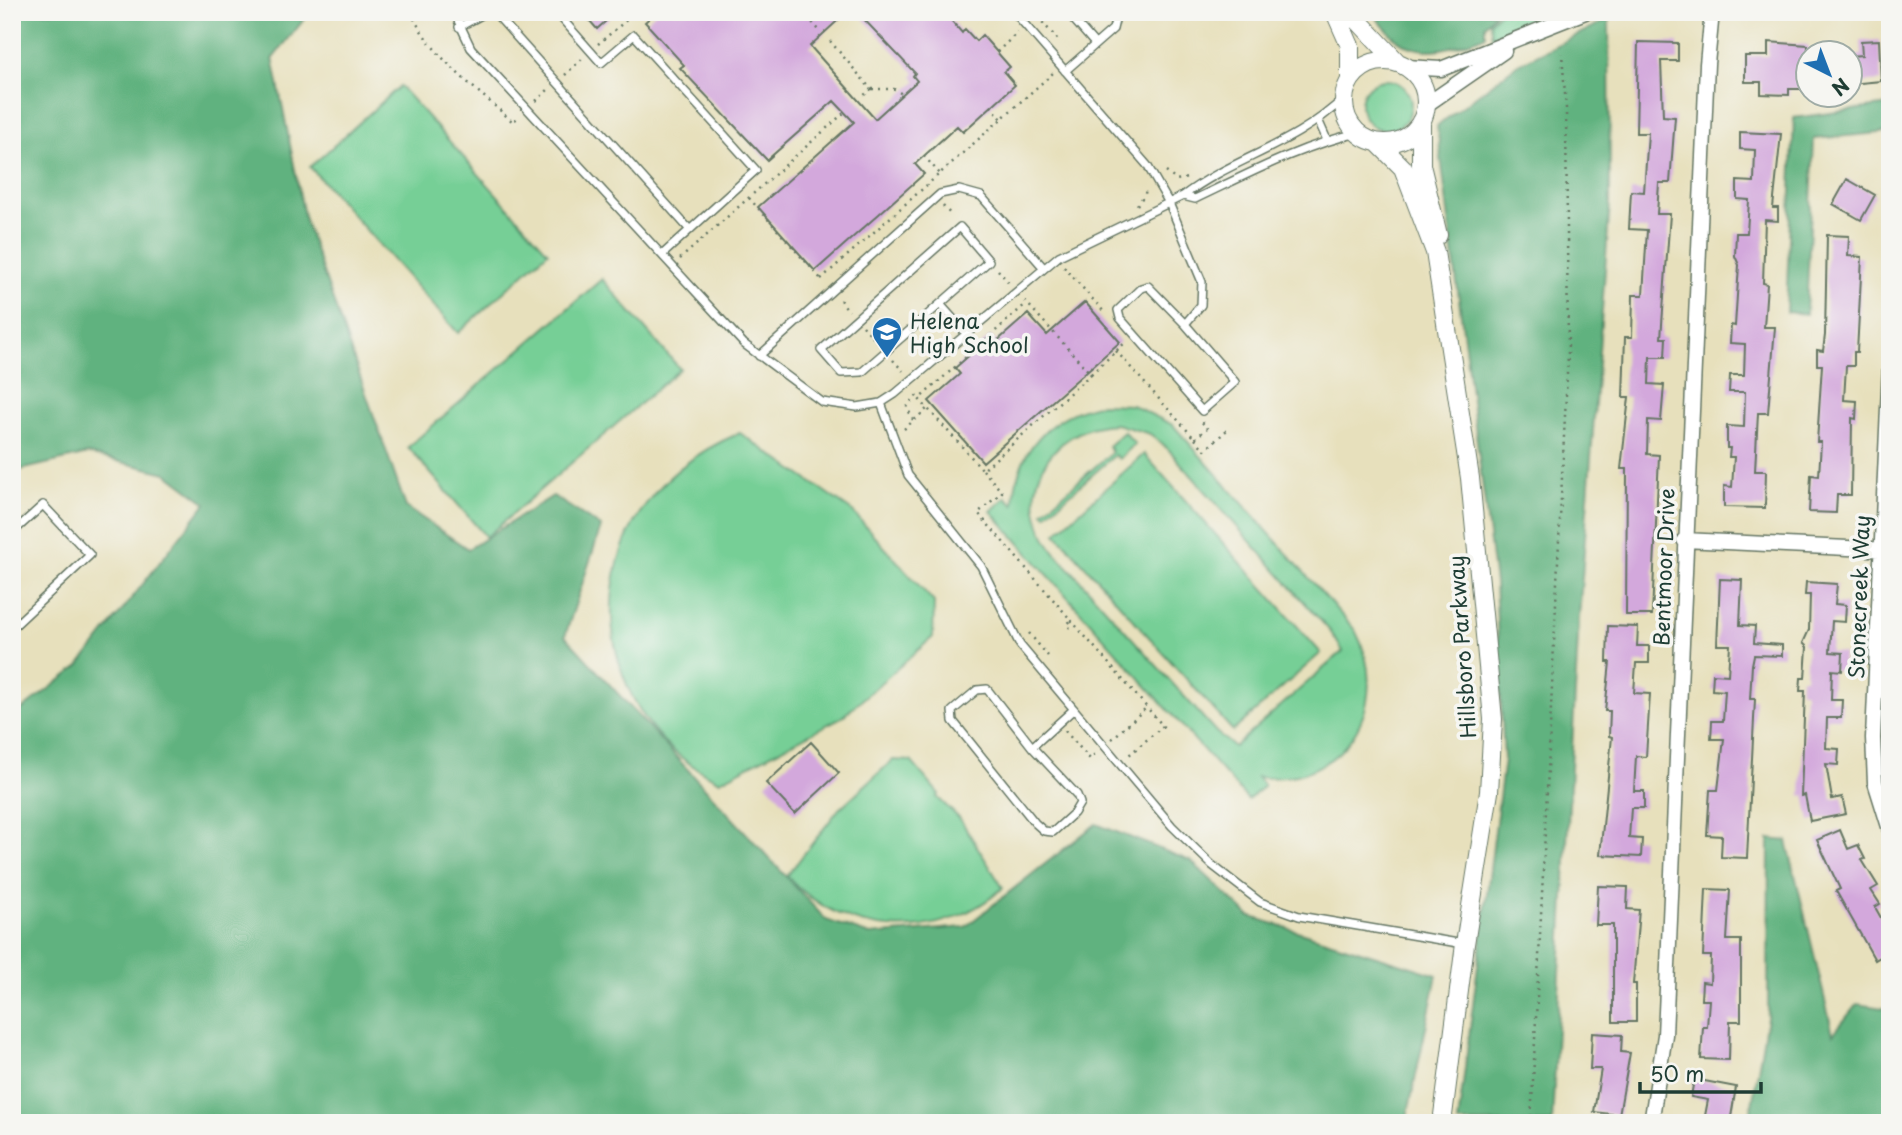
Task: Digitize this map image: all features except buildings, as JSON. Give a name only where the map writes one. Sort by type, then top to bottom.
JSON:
[{"type":"street","points":[[1335,12],[1350,46],[1350,80],[1344,98],[1345,111],[1358,133],[1378,143],[1403,139],[1424,113],[1526,37]]},
{"type":"street","points":[[1350,12],[1421,83],[1424,113]]},
{"type":"street","points":[[1350,80],[1371,64],[1441,69],[1585,12]]},
{"type":"street","name":"Bentmoor Drive","points":[[1651,1123],[1665,1035],[1684,540],[1707,64],[1712,12]]},
{"type":"street","name":"Hillsboro Parkway","points":[[1424,113],[1421,165],[1438,232],[1435,252]]},
{"type":"street","name":"Hillsboro Parkway","points":[[1378,143],[1403,168],[1435,252],[1470,478],[1493,719],[1489,792],[1465,944],[1442,1123]]},
{"type":"street","name":"Stonecreek Way","points":[[1890,364],[1885,550],[1873,738],[1875,782],[1890,830]]},
{"type":"street","points":[[1684,540],[1885,550]]},
{"type":"lane","points":[[454,12],[471,48],[674,265],[744,344],[822,402],[857,407],[880,403],[1059,256],[1183,196],[1319,122],[1344,98]]},
{"type":"lane","points":[[459,27],[487,12]]},
{"type":"lane","points":[[494,12],[690,230]]},
{"type":"lane","points":[[556,12],[601,63],[634,35],[756,170],[663,254]]},
{"type":"lane","points":[[1014,12],[1147,165],[1169,203],[1202,282],[1204,294],[1196,313],[1185,324]]},
{"type":"lane","points":[[1067,12],[1095,44]]},
{"type":"lane","points":[[1065,71],[1113,29],[1118,12]]},
{"type":"lane","points":[[1319,122],[1326,140]]},
{"type":"lane","points":[[1183,196],[1195,199],[1326,140],[1358,133]]},
{"type":"lane","points":[[759,356],[940,194],[970,192],[990,204],[1043,267]]},
{"type":"lane","points":[[960,227],[989,261],[940,304],[862,372],[841,373],[821,350],[960,227]]},
{"type":"lane","points":[[1148,286],[1185,324],[1235,382],[1202,411],[1120,318],[1118,310],[1121,304],[1141,288],[1148,286]]},
{"type":"lane","points":[[940,304],[966,333]]},
{"type":"lane","points":[[880,403],[908,475],[981,566],[1020,645],[1104,746],[1202,855],[1260,902],[1299,916],[1465,944]]},
{"type":"lane","points":[[12,533],[43,505],[90,555],[12,628]]},
{"type":"lane","points":[[987,689],[1032,747],[1077,795],[1080,803],[1074,813],[1053,832],[1044,831],[1035,823],[953,721],[952,712],[977,690],[987,689]]},
{"type":"lane","points":[[1032,747],[1074,709]]},
{"type":"path","points":[[411,12],[424,36],[448,62],[513,122],[636,12]]},
{"type":"path","points":[[803,12],[820,31]]},
{"type":"path","points":[[1033,12],[1061,43]]},
{"type":"path","points":[[830,41],[871,89]]},
{"type":"path","points":[[1531,1123],[1568,353],[1566,107],[1562,53]]},
{"type":"path","points":[[821,279],[1053,73]]},
{"type":"path","points":[[861,98],[871,89],[894,89],[902,94]]},
{"type":"path","points":[[991,106],[1002,119]]},
{"type":"path","points":[[674,265],[845,112]]},
{"type":"path","points":[[924,156],[940,174]]},
{"type":"path","points":[[1163,167],[1176,180],[1198,173]]},
{"type":"path","points":[[1023,299],[1091,374]]},
{"type":"path","points":[[919,399],[1027,303]]},
{"type":"path","points":[[984,470],[1129,340]]},
{"type":"path","points":[[1116,351],[1205,450],[1228,429]]},
{"type":"path","points":[[919,390],[924,395]]},
{"type":"path","points":[[913,420],[907,407],[916,396],[1002,492],[978,513],[1163,726],[1120,764]]},
{"type":"path","points":[[1195,439],[1207,428]]},
{"type":"path","points":[[1070,628],[1067,624],[1072,620]]},
{"type":"path","points":[[1058,724],[1090,759],[1147,707]]},
{"type":"green space","points":[[12,12],[310,12],[273,58],[305,221],[406,507],[468,549],[553,496],[601,527],[565,636],[826,920],[870,935],[965,927],[1096,824],[1191,861],[1249,916],[1437,975],[1406,1123],[12,1123],[12,717],[79,666],[206,503],[166,473],[88,454],[12,472]]},
{"type":"green space","points":[[1373,12],[1496,12],[1485,25],[1485,36],[1448,48],[1424,50],[1402,43],[1381,24]]},
{"type":"green space","points":[[1500,12],[1543,12],[1492,37],[1490,22]]},
{"type":"green space","points":[[1609,19],[1610,203],[1579,618],[1552,1123],[1458,1123],[1504,759],[1495,583],[1437,126],[1518,64]]},
{"type":"green space","points":[[1386,80],[1404,87],[1411,105],[1404,123],[1386,130],[1368,123],[1361,105],[1368,87]]},
{"type":"green space","points":[[400,86],[548,252],[458,333],[310,167]]},
{"type":"green space","points":[[1890,105],[1890,132],[1814,139],[1806,314],[1786,312],[1794,118]]},
{"type":"green space","points":[[602,279],[680,369],[486,537],[408,447]]},
{"type":"green space","points":[[1102,404],[1132,405],[1173,425],[1355,630],[1366,658],[1369,686],[1364,712],[1353,735],[1336,755],[1314,769],[1288,777],[1257,777],[1264,786],[1248,800],[991,511],[1006,497],[1014,505],[1021,468],[1038,438],[1066,416]],"holes":[[[1116,424],[1150,434],[1168,449],[1330,631],[1343,651],[1234,747],[1216,732],[1054,551],[1041,530],[1036,508],[1037,487],[1043,467],[1055,450],[1071,437],[1092,428]]]},
{"type":"green space","points":[[1124,432],[1135,444],[1119,459],[1115,455],[1046,515],[1043,512],[1112,452],[1108,446]]},
{"type":"green space","points":[[740,433],[851,510],[934,602],[933,637],[842,717],[720,781],[686,761],[657,734],[636,702],[620,667],[613,629],[613,590],[621,552],[638,516],[658,489],[696,456]]},
{"type":"green space","points":[[1144,454],[1321,653],[1233,731],[1056,533]]},
{"type":"green space","points":[[893,760],[911,761],[939,794],[937,797],[960,819],[1003,888],[978,906],[950,919],[922,926],[893,927],[864,923],[836,913],[810,897],[787,876],[839,809]]},
{"type":"green space","points":[[1769,839],[1787,841],[1833,1034],[1857,1004],[1890,1009],[1890,1123],[1749,1123],[1768,1012]]},
{"type":"place","name":"Helena High School","points":[[887,359]]}]
